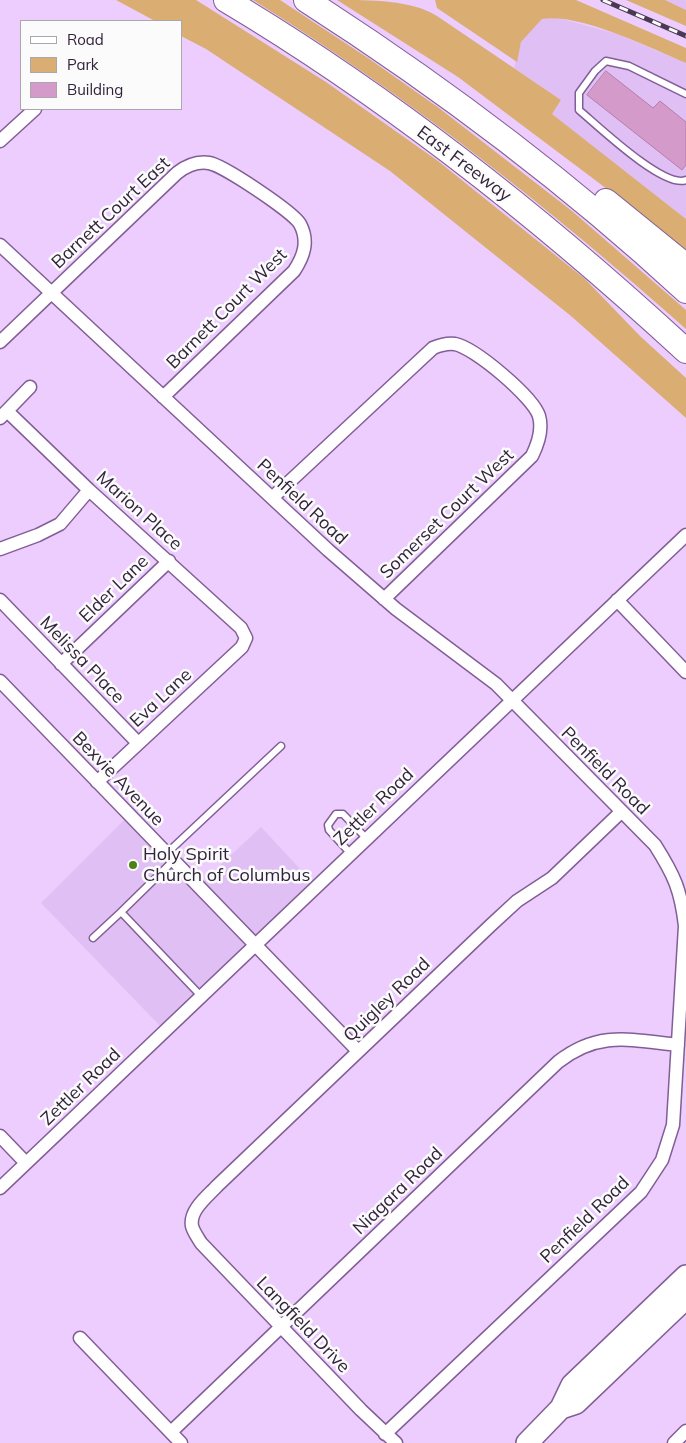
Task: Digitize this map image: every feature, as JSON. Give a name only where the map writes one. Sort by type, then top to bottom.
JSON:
[{"type":"highway","name":"East Freeway","points":[[226,0],[376,98],[472,168],[587,261],[686,350]]},
{"type":"highway","points":[[306,0],[462,108],[556,179],[686,291]]},
{"type":"highway","points":[[556,179],[586,185],[686,266]]},
{"type":"main road","points":[[527,1443],[561,1408],[572,1385],[686,1276]]},
{"type":"main road","points":[[561,1408],[576,1403],[686,1298]]},
{"type":"street","points":[[0,141],[34,110]]},
{"type":"street","name":"Barnett Court West","points":[[163,397],[294,271],[303,257],[306,241],[300,223],[286,210],[222,168],[209,163],[196,163]]},
{"type":"street","name":"Barnett Court East","points":[[0,342],[177,173],[186,166],[196,163]]},
{"type":"street","name":"Penfield Road","points":[[0,244],[272,498],[384,599],[496,684],[655,845],[672,873],[682,898],[685,926],[673,1125],[662,1160],[641,1192],[385,1434]]},
{"type":"street","name":"Somerset Court West","points":[[272,498],[424,354],[433,348],[450,344],[470,351],[523,392],[535,407],[541,425],[537,446],[528,460],[384,599]]},
{"type":"street","points":[[3,414],[30,387]]},
{"type":"street","name":"Marion Place","points":[[3,414],[169,561],[241,628],[246,638]]},
{"type":"street","points":[[0,549],[38,535],[60,524],[89,490]]},
{"type":"street","name":"Zettler Road","points":[[0,1188],[686,535]]},
{"type":"street","name":"Elder Lane","points":[[61,664],[169,561]]},
{"type":"street","name":"Melissa Place","points":[[0,600],[138,743]]},
{"type":"street","points":[[617,600],[686,672]]},
{"type":"street","name":"Eva Lane","points":[[97,782],[242,647],[246,638]]},
{"type":"street","name":"Bexvie Avenue","points":[[0,681],[358,1051]]},
{"type":"street","name":"Quigley Road","points":[[192,1225],[193,1216],[202,1202],[358,1051],[517,901],[552,878],[621,812]]},
{"type":"street","name":"Niagara Road","points":[[171,1432],[558,1062],[573,1050],[590,1042],[616,1039],[678,1045]]},
{"type":"street","points":[[0,1136],[26,1163]]},
{"type":"street","name":"Langfield Drive","points":[[192,1225],[201,1243],[385,1434],[396,1443]]},
{"type":"street","points":[[80,1338],[181,1443]]},
{"type":"lane","points":[[686,94],[629,66],[606,61],[594,71],[579,93],[579,110],[658,175],[677,182],[686,180]]},
{"type":"lane","points":[[93,938],[121,912],[170,857],[281,746]]},
{"type":"lane","points":[[351,854],[328,830],[328,825],[336,814],[343,814],[367,839]]},
{"type":"lane","points":[[121,912],[200,996]]},
{"type":"shaded area","points":[[665,0],[686,0],[686,10]]},
{"type":"shaded area","points":[[555,17],[617,34],[686,63],[686,219],[551,114],[561,100],[514,68],[521,42],[542,19]]},
{"type":"shaded area","points":[[129,815],[198,886],[261,827],[317,887],[165,1031],[41,903]]},
{"type":"green space","points":[[116,0],[196,0],[326,82],[438,161],[585,279],[640,336],[686,378],[686,418],[571,316],[390,171],[206,49],[182,37],[182,20],[153,20]]},
{"type":"green space","points":[[253,0],[280,0],[439,108],[572,211],[686,310],[686,329],[583,240],[477,155],[367,75]]},
{"type":"green space","points":[[337,0],[390,2],[427,11],[561,100],[552,114],[686,219],[686,254],[611,192],[458,77]]},
{"type":"green space","points":[[435,0],[576,0],[686,48],[686,63],[595,26],[558,19],[542,19],[521,42],[517,62],[437,8]]},
{"type":"green space","points":[[626,0],[665,0],[686,10],[686,26]]},
{"type":"building","points":[[606,71],[653,108],[660,101],[686,122],[686,165],[682,170],[587,95]]},
{"type":"railway","points":[[603,0],[686,36]]},
{"type":"place","name":"Holy Spirit Church of Columbus","points":[[133,865]]}]
